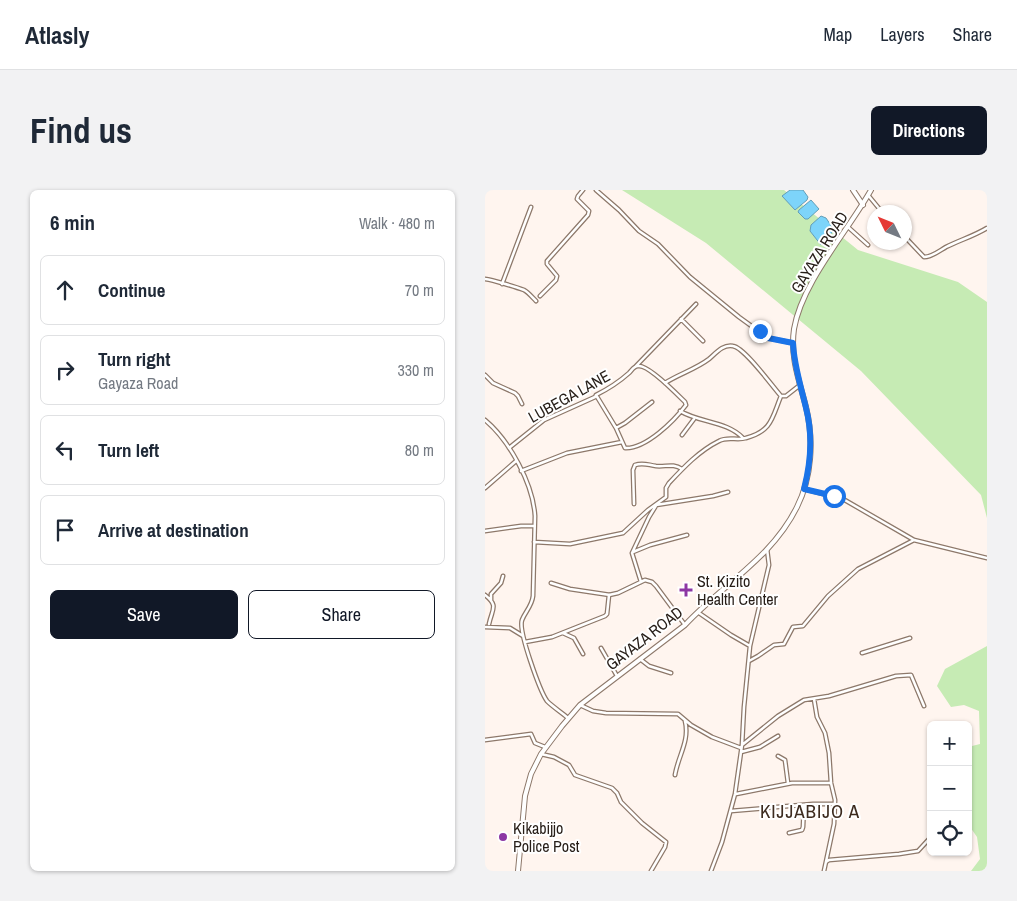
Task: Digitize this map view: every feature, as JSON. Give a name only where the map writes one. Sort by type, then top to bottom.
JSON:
[{"type":"main road","points":[[853,190],[863,205]]},
{"type":"main road","name":"GAYAZA ROAD","points":[[518,871],[525,796],[531,774],[541,754],[568,718],[580,705],[685,625],[697,612],[742,574],[785,528],[798,505],[804,489],[811,440],[806,409],[795,367],[793,343],[800,308],[813,282],[871,190]]},
{"type":"street","points":[[540,296],[556,280],[557,276],[547,264],[547,261],[588,215],[589,211],[577,199],[583,190]]},
{"type":"street","points":[[596,190],[639,231],[658,244],[690,277],[739,317],[768,338],[793,343]]},
{"type":"street","points":[[868,195],[876,205]]},
{"type":"street","points":[[502,284],[531,207]]},
{"type":"street","points":[[848,227],[867,244]]},
{"type":"street","points":[[912,244],[924,257],[928,257],[987,228]]},
{"type":"street","points":[[485,279],[495,280],[523,290],[536,300]]},
{"type":"street","name":"LUBEGA LANE","points":[[509,448],[544,420],[590,400],[613,386],[635,367],[696,304]]},
{"type":"street","points":[[681,319],[703,341]]},
{"type":"street","points":[[665,383],[710,358],[722,348],[732,345],[737,347],[755,364],[781,396]]},
{"type":"street","points":[[596,395],[616,428],[625,448],[628,449],[649,441],[685,407],[686,403],[645,366],[635,367]]},
{"type":"street","points":[[485,375],[493,384],[519,396],[522,404]]},
{"type":"street","points":[[781,396],[786,396],[800,385]]},
{"type":"street","points":[[534,542],[569,544],[623,533],[666,497],[667,486],[694,458],[721,440],[743,438],[769,426],[781,396]]},
{"type":"street","points":[[616,428],[652,402]]},
{"type":"street","points":[[680,411],[694,419],[709,421],[734,430],[743,438]]},
{"type":"street","points":[[682,434],[694,419]]},
{"type":"street","points":[[485,420],[509,448],[521,471],[534,504],[533,596],[531,604],[521,622],[523,636],[540,690],[548,702],[568,718]]},
{"type":"street","points":[[521,471],[567,454],[622,442]]},
{"type":"street","points":[[485,488],[516,461]]},
{"type":"street","points":[[634,504],[633,470],[635,465],[641,463],[657,466],[671,465],[682,469]]},
{"type":"street","points":[[804,489],[843,499],[914,540],[987,558]]},
{"type":"street","points":[[641,582],[632,553],[649,516],[657,504],[728,492]]},
{"type":"street","points":[[485,531],[535,526]]},
{"type":"street","points":[[632,553],[650,545],[687,535]]},
{"type":"street","points":[[749,661],[771,646],[784,644],[793,627],[803,626],[828,596],[858,569],[914,540]]},
{"type":"street","points":[[711,871],[722,842],[735,794],[741,752],[750,646],[769,565],[767,549]]},
{"type":"street","points":[[489,624],[494,607],[491,594],[501,583],[503,576]]},
{"type":"street","points":[[551,584],[570,589],[609,594],[618,593],[645,580],[652,582],[685,625]]},
{"type":"street","points":[[525,642],[553,637],[605,616],[607,614],[607,597],[609,594]]},
{"type":"street","points":[[485,595],[491,600]]},
{"type":"street","points":[[697,612],[750,646]]},
{"type":"street","points":[[485,627],[512,629],[523,636]]},
{"type":"street","points":[[563,633],[574,638],[583,654]]},
{"type":"street","points":[[862,653],[910,638]]},
{"type":"street","points":[[601,648],[617,676]]},
{"type":"street","points":[[640,659],[649,666],[671,673]]},
{"type":"street","points":[[741,746],[783,712],[805,700],[829,696],[891,677],[909,674],[912,676],[923,706]]},
{"type":"street","points":[[813,698],[817,717],[825,733],[835,804],[835,824],[825,863],[824,871],[826,862],[829,860],[918,851],[927,840]]},
{"type":"street","points":[[580,705],[593,711],[606,713],[678,714],[691,725],[712,737],[741,746]]},
{"type":"street","points":[[675,775],[686,742],[687,727],[685,720]]},
{"type":"street","points":[[485,740],[531,734],[535,743],[546,748]]},
{"type":"street","points":[[741,752],[760,747],[778,736]]},
{"type":"street","points":[[541,754],[554,757],[569,766],[575,775],[615,790],[621,802],[642,823],[666,842],[651,871]]},
{"type":"street","points":[[778,756],[785,760],[788,783]]},
{"type":"street","points":[[735,794],[788,783],[831,783]]},
{"type":"street","points":[[731,810],[835,804]]},
{"type":"street","points":[[789,833],[802,830],[804,805]]},
{"type":"green space","points":[[622,190],[784,190],[858,250],[958,282],[987,302],[987,518],[981,495],[861,371],[706,243]]},
{"type":"green space","points":[[987,646],[987,871],[971,871],[980,859],[977,837],[972,830],[972,746],[980,744],[979,711],[964,705],[951,707],[937,686],[945,669]]},
{"type":"water","points":[[790,190],[803,190],[808,197],[795,210],[782,196]]},
{"type":"water","points":[[811,200],[819,209],[808,219],[805,219],[798,212]]},
{"type":"water","points":[[821,216],[826,218],[834,230],[821,245],[810,231],[811,225]]},
{"type":"place","name":"St. Kizito Health Center","points":[[686,590]]},
{"type":"place","name":"Kikabijjo Police Post","points":[[503,837]]},
{"type":"district","name":"KIJJABIJO A","points":[[810,811]]},
{"type":"route","points":[[760,331],[773,340],[793,343],[795,367],[806,409],[811,440],[811,451],[804,489],[834,496]]}]
